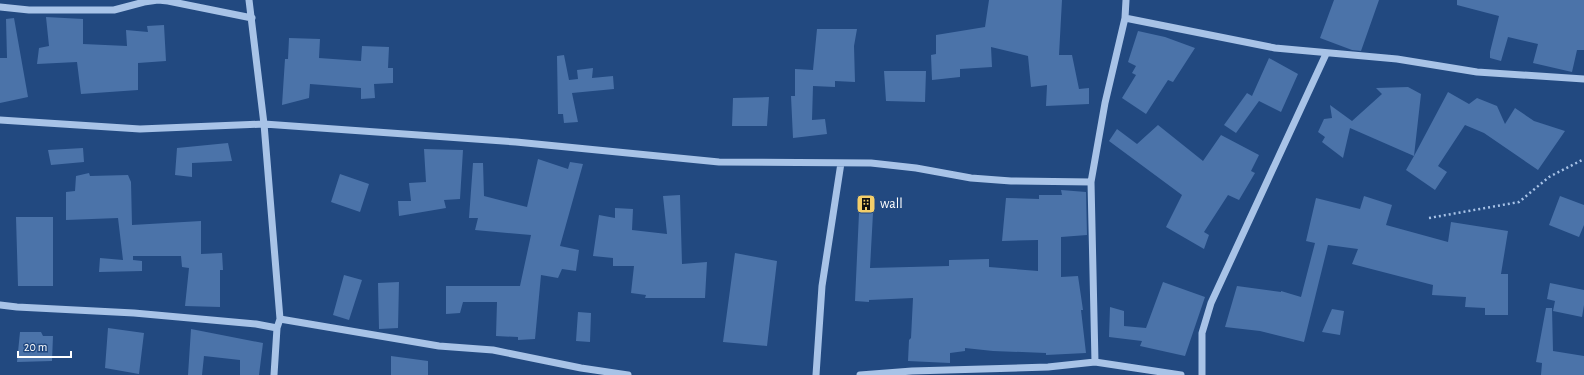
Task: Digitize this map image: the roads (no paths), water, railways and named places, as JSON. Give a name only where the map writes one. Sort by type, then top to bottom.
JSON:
[{"type":"street","points":[[0,7],[29,10],[114,10],[144,2],[163,0],[252,18]]},
{"type":"street","points":[[249,0],[264,124],[280,319],[277,328],[274,375]]},
{"type":"street","points":[[1095,362],[1091,182],[1105,103],[1125,18],[1126,0]]},
{"type":"street","points":[[1125,18],[1275,48],[1326,54],[1397,59],[1476,72],[1584,79]]},
{"type":"street","points":[[1202,375],[1202,333],[1211,303],[1326,54]]},
{"type":"street","points":[[0,120],[140,130],[264,124],[516,142],[719,162],[871,163],[916,168],[971,178],[1091,182]]},
{"type":"street","points":[[816,375],[822,286],[841,163]]},
{"type":"street","points":[[0,305],[142,314],[256,324],[277,328]]},
{"type":"street","points":[[280,319],[439,346],[493,350],[580,372],[628,375]]},
{"type":"street","points":[[860,375],[912,371],[1048,367],[1095,362],[1181,375]]},
{"type":"place","name":"wall","points":[[866,204]]}]
